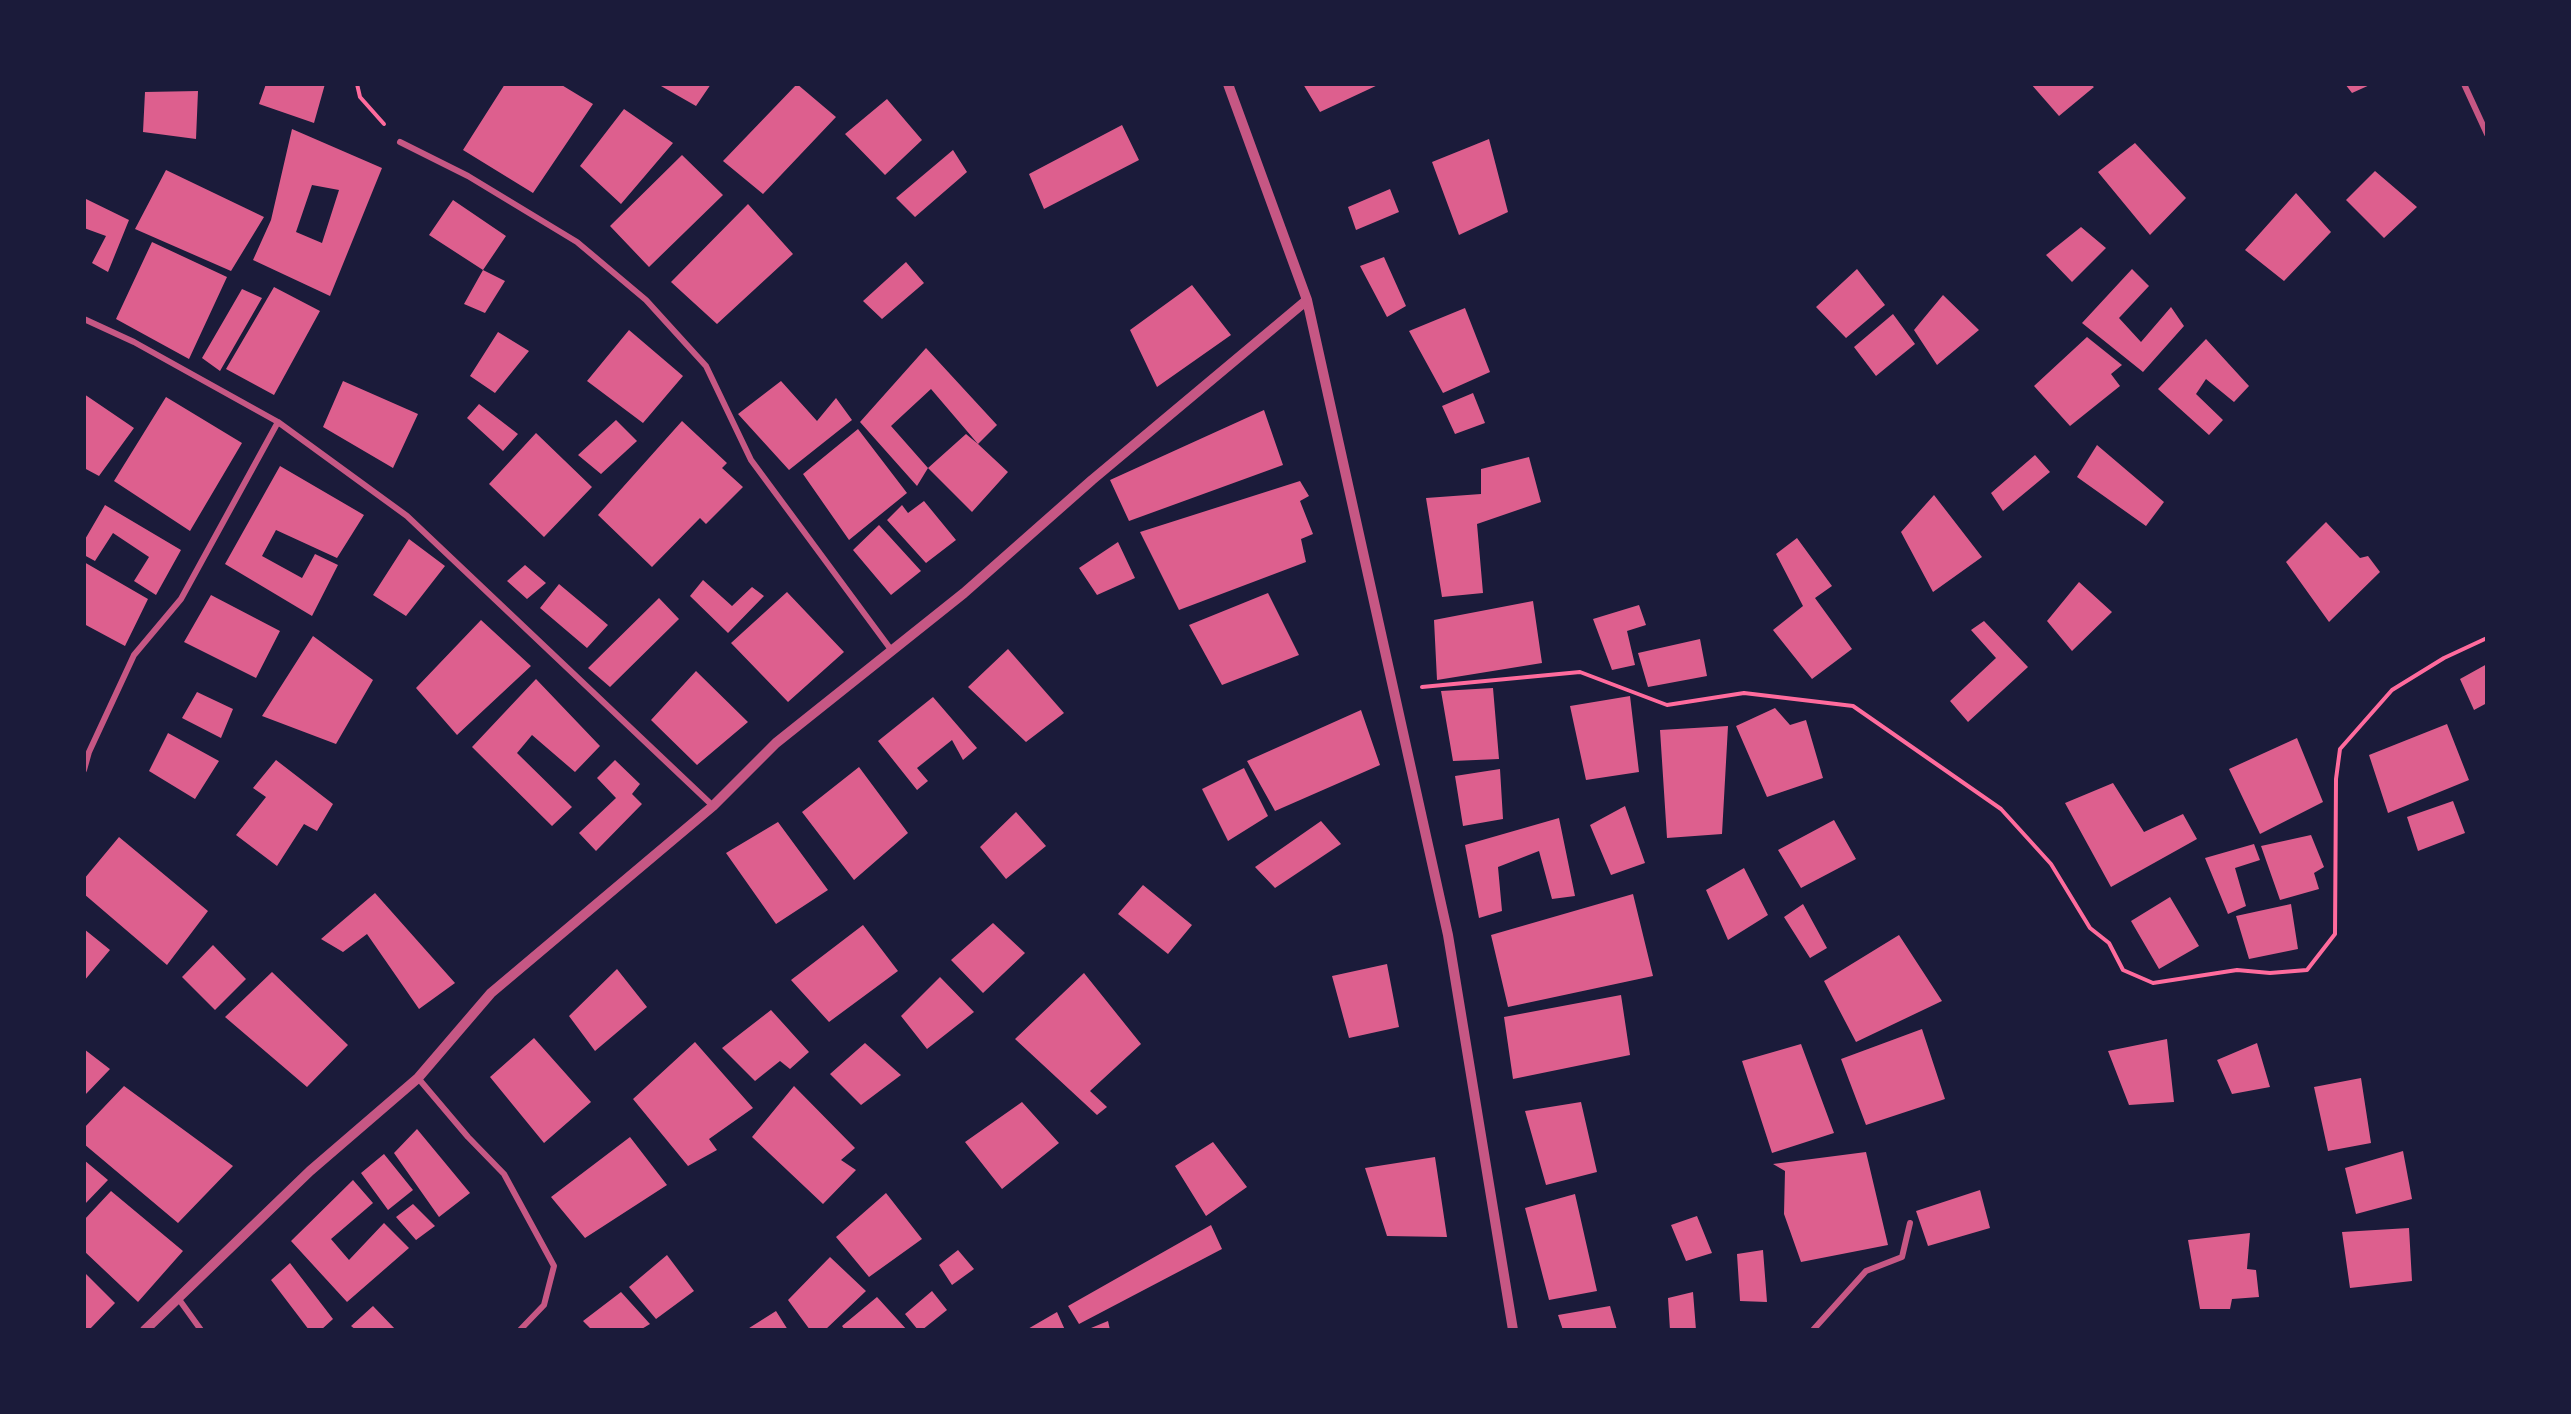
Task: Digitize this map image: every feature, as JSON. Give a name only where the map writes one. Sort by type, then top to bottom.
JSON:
[{"type":"street","points":[[1228,84],[1307,300],[1448,935],[1513,1330]]},
{"type":"street","points":[[2464,84],[2487,134]]},
{"type":"street","points":[[400,142],[468,176],[577,242],[646,300],[706,366],[751,460],[892,651]]},
{"type":"street","points":[[145,1330],[310,1171],[418,1078],[491,993],[713,806],[776,743],[892,651],[1307,300]]},
{"type":"street","points":[[84,319],[134,342],[278,422],[407,516],[713,806]]},
{"type":"street","points":[[84,770],[89,752],[134,655],[182,599],[278,422]]},
{"type":"street","points":[[418,1078],[468,1137],[504,1174],[554,1266],[544,1305],[520,1330]]},
{"type":"street","points":[[1813,1330],[1866,1271],[1902,1257],[1910,1223]]},
{"type":"street","points":[[178,1298],[201,1330]]},
{"type":"path","points":[[357,84],[360,97],[400,142]]},
{"type":"path","points":[[1394,690],[1580,672],[1667,705],[1744,693],[1853,706],[2001,809],[2051,864],[2090,928],[2109,944],[2123,970],[2153,983],[2237,970],[2270,973],[2307,970],[2335,934],[2336,779],[2340,749],[2392,690],[2444,658],[2487,638]]},
{"type":"building","points":[[266,84],[325,84],[314,123],[259,104]]},
{"type":"building","points":[[505,84],[560,84],[593,104],[533,193],[463,150]]},
{"type":"building","points":[[662,84],[711,84],[696,106],[661,86]]},
{"type":"building","points":[[797,84],[836,117],[763,194],[723,161]]},
{"type":"building","points":[[1303,84],[1380,84],[1320,112]]},
{"type":"building","points":[[2031,84],[2090,84],[2094,87],[2059,116]]},
{"type":"building","points":[[2345,84],[2372,84],[2352,93]]},
{"type":"building","points":[[198,91],[196,139],[143,132],[145,92]]},
{"type":"building","points":[[887,99],[922,140],[885,175],[845,134]]},
{"type":"building","points":[[624,109],[673,143],[621,204],[580,166]]},
{"type":"building","points":[[1122,125],[1139,160],[1044,209],[1029,174]]},
{"type":"building","points":[[292,129],[382,168],[330,296],[253,260],[271,220]],"holes":[[[312,185],[339,190],[322,243],[296,232]]]},
{"type":"building","points":[[1489,139],[1508,212],[1459,235],[1432,162]]},
{"type":"building","points":[[2135,143],[2186,198],[2150,235],[2098,172]]},
{"type":"building","points":[[953,150],[967,172],[915,217],[896,198]]},
{"type":"building","points":[[682,155],[723,195],[649,267],[610,226]]},
{"type":"building","points":[[166,170],[264,217],[231,271],[135,229]]},
{"type":"building","points":[[2375,171],[2417,207],[2384,238],[2346,200]]},
{"type":"building","points":[[1390,189],[1399,212],[1356,230],[1348,207]]},
{"type":"building","points":[[2296,193],[2331,232],[2284,281],[2245,250]]},
{"type":"building","points":[[84,198],[129,220],[108,272],[92,263],[106,236],[84,228]]},
{"type":"building","points":[[453,200],[506,236],[483,270],[429,235]]},
{"type":"building","points":[[748,204],[793,254],[717,324],[671,282]]},
{"type":"building","points":[[2081,227],[2106,248],[2072,282],[2046,255]]},
{"type":"building","points":[[152,242],[227,277],[189,359],[116,319]]},
{"type":"building","points":[[1384,257],[1406,306],[1387,317],[1360,266]]},
{"type":"building","points":[[906,262],[924,283],[882,319],[863,301]]},
{"type":"building","points":[[1857,269],[1885,305],[1846,338],[1816,307]]},
{"type":"building","points":[[2132,269],[2149,286],[2119,318],[2141,342],[2171,307],[2184,326],[2143,372],[2082,323]]},
{"type":"building","points":[[483,270],[505,281],[485,313],[464,304]]},
{"type":"building","points":[[1192,285],[1231,335],[1157,387],[1130,330]]},
{"type":"building","points":[[274,287],[320,311],[274,395],[226,369]]},
{"type":"building","points":[[242,289],[262,298],[220,371],[202,358]]},
{"type":"building","points":[[1943,295],[1979,330],[1937,365],[1914,330]]},
{"type":"building","points":[[1465,308],[1490,372],[1443,393],[1409,331]]},
{"type":"building","points":[[1893,314],[1915,344],[1876,376],[1854,347]]},
{"type":"building","points":[[629,330],[683,376],[643,423],[587,381]]},
{"type":"building","points":[[498,332],[529,351],[495,393],[470,376]]},
{"type":"building","points":[[2087,337],[2122,365],[2111,374],[2120,386],[2070,426],[2034,386]]},
{"type":"building","points":[[2206,339],[2249,386],[2234,402],[2206,379],[2196,394],[2223,420],[2209,435],[2158,389]]},
{"type":"building","points":[[926,348],[997,425],[978,444],[931,389],[891,426],[928,468],[917,486],[860,422]]},
{"type":"building","points":[[343,381],[418,414],[393,468],[323,427]]},
{"type":"building","points":[[781,381],[817,421],[836,398],[852,420],[789,470],[738,414]]},
{"type":"building","points":[[1473,393],[1485,423],[1455,434],[1442,406]]},
{"type":"building","points":[[84,394],[134,428],[99,476],[84,468]]},
{"type":"building","points":[[166,397],[242,443],[190,531],[114,481]]},
{"type":"building","points":[[479,404],[518,434],[503,451],[467,418]]},
{"type":"building","points":[[1264,410],[1283,465],[1129,521],[1110,480]]},
{"type":"building","points":[[616,420],[637,441],[601,474],[578,455]]},
{"type":"building","points":[[682,421],[727,463],[722,468],[743,487],[706,524],[700,518],[652,567],[598,515]]},
{"type":"building","points":[[858,429],[907,493],[849,540],[803,474]]},
{"type":"building","points":[[536,433],[592,487],[544,537],[489,484]]},
{"type":"building","points":[[966,434],[1008,472],[972,512],[928,468]]},
{"type":"building","points":[[2097,445],[2164,502],[2146,526],[2077,477]]},
{"type":"building","points":[[2035,455],[2050,472],[2003,511],[1991,493]]},
{"type":"building","points":[[1529,457],[1541,502],[1477,524],[1483,593],[1442,597],[1426,498],[1481,494],[1481,469]]},
{"type":"building","points":[[280,466],[364,515],[337,558],[276,530],[262,556],[302,578],[315,554],[338,565],[312,616],[225,564]]},
{"type":"building","points":[[1300,481],[1309,496],[1300,501],[1313,534],[1301,539],[1306,562],[1179,610],[1140,532]]},
{"type":"building","points":[[1934,495],[1982,557],[1933,592],[1901,532]]},
{"type":"building","points":[[924,501],[956,540],[926,563],[887,520],[902,505],[908,513]]},
{"type":"building","points":[[105,505],[181,550],[156,595],[134,581],[149,557],[113,533],[95,561],[84,555],[84,541]]},
{"type":"building","points":[[2326,522],[2360,558],[2368,556],[2380,572],[2329,622],[2286,562]]},
{"type":"building","points":[[879,525],[921,571],[891,595],[853,550]]},
{"type":"building","points":[[1797,538],[1832,586],[1815,598],[1852,649],[1812,679],[1773,630],[1803,606],[1776,554]]},
{"type":"building","points":[[409,539],[445,566],[406,616],[373,595]]},
{"type":"building","points":[[1118,542],[1135,578],[1097,595],[1079,568]]},
{"type":"building","points":[[84,562],[148,599],[125,646],[84,624]]},
{"type":"building","points":[[525,565],[546,583],[527,599],[507,581]]},
{"type":"building","points":[[703,580],[732,606],[752,587],[764,596],[728,633],[690,596]]},
{"type":"building","points":[[2079,582],[2112,612],[2072,651],[2047,621]]},
{"type":"building","points":[[559,584],[608,625],[587,648],[540,608]]},
{"type":"building","points":[[787,592],[844,652],[788,702],[731,643]]},
{"type":"building","points":[[1268,593],[1299,655],[1222,685],[1189,625]]},
{"type":"building","points":[[211,595],[280,631],[256,678],[184,642]]},
{"type":"building","points":[[659,598],[679,619],[610,687],[588,668]]},
{"type":"building","points":[[1533,601],[1542,663],[1437,680],[1434,620]]},
{"type":"building","points":[[1639,605],[1646,625],[1627,631],[1635,665],[1612,670],[1593,619]]},
{"type":"building","points":[[481,620],[531,666],[457,735],[416,688]]},
{"type":"building","points":[[1984,621],[2028,667],[1968,722],[1950,701],[1996,658],[1971,630]]},
{"type":"building","points":[[313,636],[373,680],[336,744],[262,716]]},
{"type":"building","points":[[1700,639],[1707,676],[1648,687],[1638,653]]},
{"type":"building","points":[[1008,649],[1064,713],[1026,742],[968,687]]},
{"type":"building","points":[[2487,664],[2487,703],[2474,710],[2460,679]]},
{"type":"building","points":[[696,671],[748,722],[697,765],[651,720]]},
{"type":"building","points":[[536,679],[600,746],[575,772],[532,735],[517,753],[572,807],[552,826],[472,747]]},
{"type":"building","points":[[1493,688],[1499,759],[1453,761],[1441,691]]},
{"type":"building","points":[[197,692],[233,709],[221,738],[182,718]]},
{"type":"building","points":[[1630,696],[1639,772],[1586,780],[1570,706]]},
{"type":"building","points":[[933,697],[977,748],[963,760],[952,740],[917,768],[928,781],[917,790],[878,741]]},
{"type":"building","points":[[1775,708],[1790,725],[1806,720],[1823,778],[1767,797],[1736,726]]},
{"type":"building","points":[[1361,710],[1380,765],[1275,811],[1247,761]]},
{"type":"building","points":[[2447,724],[2469,780],[2388,813],[2369,755]]},
{"type":"building","points":[[1728,726],[1722,834],[1667,838],[1660,730]]},
{"type":"building","points":[[168,733],[219,761],[195,799],[149,771]]},
{"type":"building","points":[[2297,738],[2323,802],[2260,834],[2229,769]]},
{"type":"building","points":[[276,760],[333,804],[317,831],[304,824],[277,866],[236,835],[266,797],[253,788]]},
{"type":"building","points":[[615,760],[640,784],[632,794],[642,804],[596,851],[579,833],[616,798],[597,778]]},
{"type":"building","points":[[859,767],[908,833],[854,880],[802,812]]},
{"type":"building","points":[[1244,768],[1268,816],[1228,841],[1202,789]]},
{"type":"building","points":[[1500,769],[1503,819],[1463,826],[1455,776]]},
{"type":"building","points":[[2113,783],[2144,832],[2183,814],[2197,839],[2111,887],[2065,803]]},
{"type":"building","points":[[2453,801],[2465,833],[2418,851],[2407,817]]},
{"type":"building","points":[[1625,806],[1645,863],[1611,875],[1590,825]]},
{"type":"building","points":[[1016,812],[1046,846],[1006,879],[980,847]]},
{"type":"building","points":[[1559,818],[1575,896],[1552,899],[1539,851],[1498,867],[1502,911],[1479,918],[1465,845]]},
{"type":"building","points":[[1834,820],[1856,859],[1801,888],[1778,850]]},
{"type":"building","points":[[1321,821],[1341,844],[1275,888],[1255,867]]},
{"type":"building","points":[[778,822],[828,890],[776,924],[726,853]]},
{"type":"building","points":[[2311,835],[2324,867],[2314,873],[2319,889],[2280,900],[2261,846]]},
{"type":"building","points":[[119,837],[208,911],[167,965],[84,894],[84,879]]},
{"type":"building","points":[[2254,844],[2260,860],[2235,868],[2246,906],[2228,914],[2205,858]]},
{"type":"building","points":[[1744,868],[1768,915],[1728,940],[1706,890]]},
{"type":"building","points":[[1143,885],[1192,925],[1168,954],[1118,914]]},
{"type":"building","points":[[375,893],[455,983],[419,1009],[367,934],[343,952],[321,939]]},
{"type":"building","points":[[1633,894],[1653,976],[1508,1007],[1491,935]]},
{"type":"building","points":[[2170,897],[2199,946],[2159,969],[2131,921]]},
{"type":"building","points":[[1803,904],[1827,948],[1810,958],[1784,917]]},
{"type":"building","points":[[2291,904],[2298,949],[2249,959],[2236,916]]},
{"type":"building","points":[[993,923],[1025,953],[983,993],[951,960]]},
{"type":"building","points":[[863,925],[898,971],[829,1022],[791,980]]},
{"type":"building","points":[[84,929],[110,950],[84,981]]},
{"type":"building","points":[[1899,935],[1942,1001],[1856,1042],[1824,981]]},
{"type":"building","points":[[213,945],[246,979],[215,1010],[182,977]]},
{"type":"building","points":[[1387,964],[1399,1027],[1349,1038],[1332,976]]},
{"type":"building","points":[[617,969],[647,1007],[595,1051],[569,1016]]},
{"type":"building","points":[[272,972],[348,1045],[307,1087],[225,1017]]},
{"type":"building","points":[[1084,973],[1141,1044],[1090,1091],[1107,1107],[1097,1115],[1015,1039]]},
{"type":"building","points":[[940,977],[974,1012],[927,1049],[901,1016]]},
{"type":"building","points":[[1621,995],[1630,1055],[1513,1079],[1504,1017]]},
{"type":"building","points":[[771,1010],[809,1052],[790,1069],[780,1061],[755,1081],[722,1048]]},
{"type":"building","points":[[1922,1029],[1945,1099],[1866,1125],[1841,1059]]},
{"type":"building","points":[[534,1038],[591,1102],[544,1143],[490,1077]]},
{"type":"building","points":[[2167,1039],[2174,1102],[2129,1105],[2108,1051]]},
{"type":"building","points":[[695,1042],[753,1108],[709,1139],[717,1150],[688,1166],[633,1099]]},
{"type":"building","points":[[865,1043],[901,1075],[861,1105],[830,1074]]},
{"type":"building","points":[[2257,1043],[2270,1087],[2232,1094],[2217,1060]]},
{"type":"building","points":[[1801,1044],[1834,1133],[1772,1153],[1742,1061]]},
{"type":"building","points":[[84,1049],[110,1069],[84,1096]]},
{"type":"building","points":[[2361,1078],[2371,1143],[2328,1151],[2314,1087]]},
{"type":"building","points":[[124,1086],[233,1166],[178,1223],[84,1144],[84,1128]]},
{"type":"building","points":[[794,1086],[855,1148],[841,1160],[856,1170],[823,1204],[752,1137]]},
{"type":"building","points":[[1022,1102],[1059,1143],[1002,1189],[965,1142]]},
{"type":"building","points":[[1581,1102],[1597,1172],[1546,1185],[1525,1111]]},
{"type":"building","points":[[417,1129],[470,1193],[439,1217],[394,1153]]},
{"type":"building","points":[[630,1137],[667,1185],[585,1238],[551,1197]]},
{"type":"building","points":[[1213,1142],[1247,1187],[1206,1216],[1175,1166]]},
{"type":"building","points":[[2403,1151],[2412,1199],[2356,1214],[2345,1168]]},
{"type":"building","points":[[1866,1152],[1888,1245],[1801,1262],[1784,1214],[1785,1171],[1773,1164]]},
{"type":"building","points":[[384,1154],[413,1190],[388,1210],[361,1173]]},
{"type":"building","points":[[1435,1157],[1447,1237],[1387,1236],[1365,1168]]},
{"type":"building","points":[[84,1160],[108,1180],[84,1205]]},
{"type":"building","points":[[353,1180],[373,1203],[331,1239],[349,1260],[384,1223],[409,1248],[347,1302],[291,1241]]},
{"type":"building","points":[[1980,1190],[1990,1228],[1928,1246],[1916,1211]]},
{"type":"building","points":[[111,1191],[183,1251],[138,1302],[84,1251],[84,1220]]},
{"type":"building","points":[[886,1193],[922,1239],[869,1277],[836,1237]]},
{"type":"building","points":[[1575,1194],[1597,1291],[1549,1300],[1525,1208]]},
{"type":"building","points":[[413,1204],[435,1226],[416,1240],[396,1217]]},
{"type":"building","points":[[1697,1216],[1712,1253],[1686,1261],[1671,1225]]},
{"type":"building","points":[[1211,1225],[1222,1249],[1079,1324],[1068,1306]]},
{"type":"building","points":[[2409,1228],[2412,1281],[2350,1288],[2342,1232]]},
{"type":"building","points":[[2250,1233],[2247,1269],[2256,1270],[2259,1297],[2232,1299],[2230,1309],[2200,1309],[2188,1240]]},
{"type":"building","points":[[958,1250],[974,1269],[952,1285],[939,1265]]},
{"type":"building","points":[[1763,1250],[1767,1302],[1740,1301],[1737,1254]]},
{"type":"building","points":[[667,1255],[694,1291],[656,1319],[629,1287]]},
{"type":"building","points":[[830,1257],[866,1291],[825,1330],[810,1330],[788,1300]]},
{"type":"building","points":[[290,1263],[333,1319],[321,1330],[309,1330],[271,1280]]},
{"type":"building","points":[[86,1274],[115,1303],[89,1330],[84,1330],[84,1277]]},
{"type":"building","points":[[932,1291],[947,1310],[922,1330],[918,1330],[905,1314]]},
{"type":"building","points":[[621,1292],[650,1324],[640,1330],[592,1330],[583,1321]]},
{"type":"building","points":[[1693,1292],[1696,1330],[1670,1330],[1668,1298]]},
{"type":"building","points":[[877,1297],[907,1330],[845,1330],[842,1326]]},
{"type":"building","points":[[373,1306],[396,1330],[356,1330],[351,1326]]},
{"type":"building","points":[[1610,1306],[1617,1330],[1563,1330],[1558,1315]]},
{"type":"building","points":[[776,1311],[788,1330],[746,1330]]},
{"type":"building","points":[[1057,1312],[1065,1330],[1026,1330]]},
{"type":"building","points":[[1108,1321],[1110,1330],[1092,1330],[1091,1328]]}]
